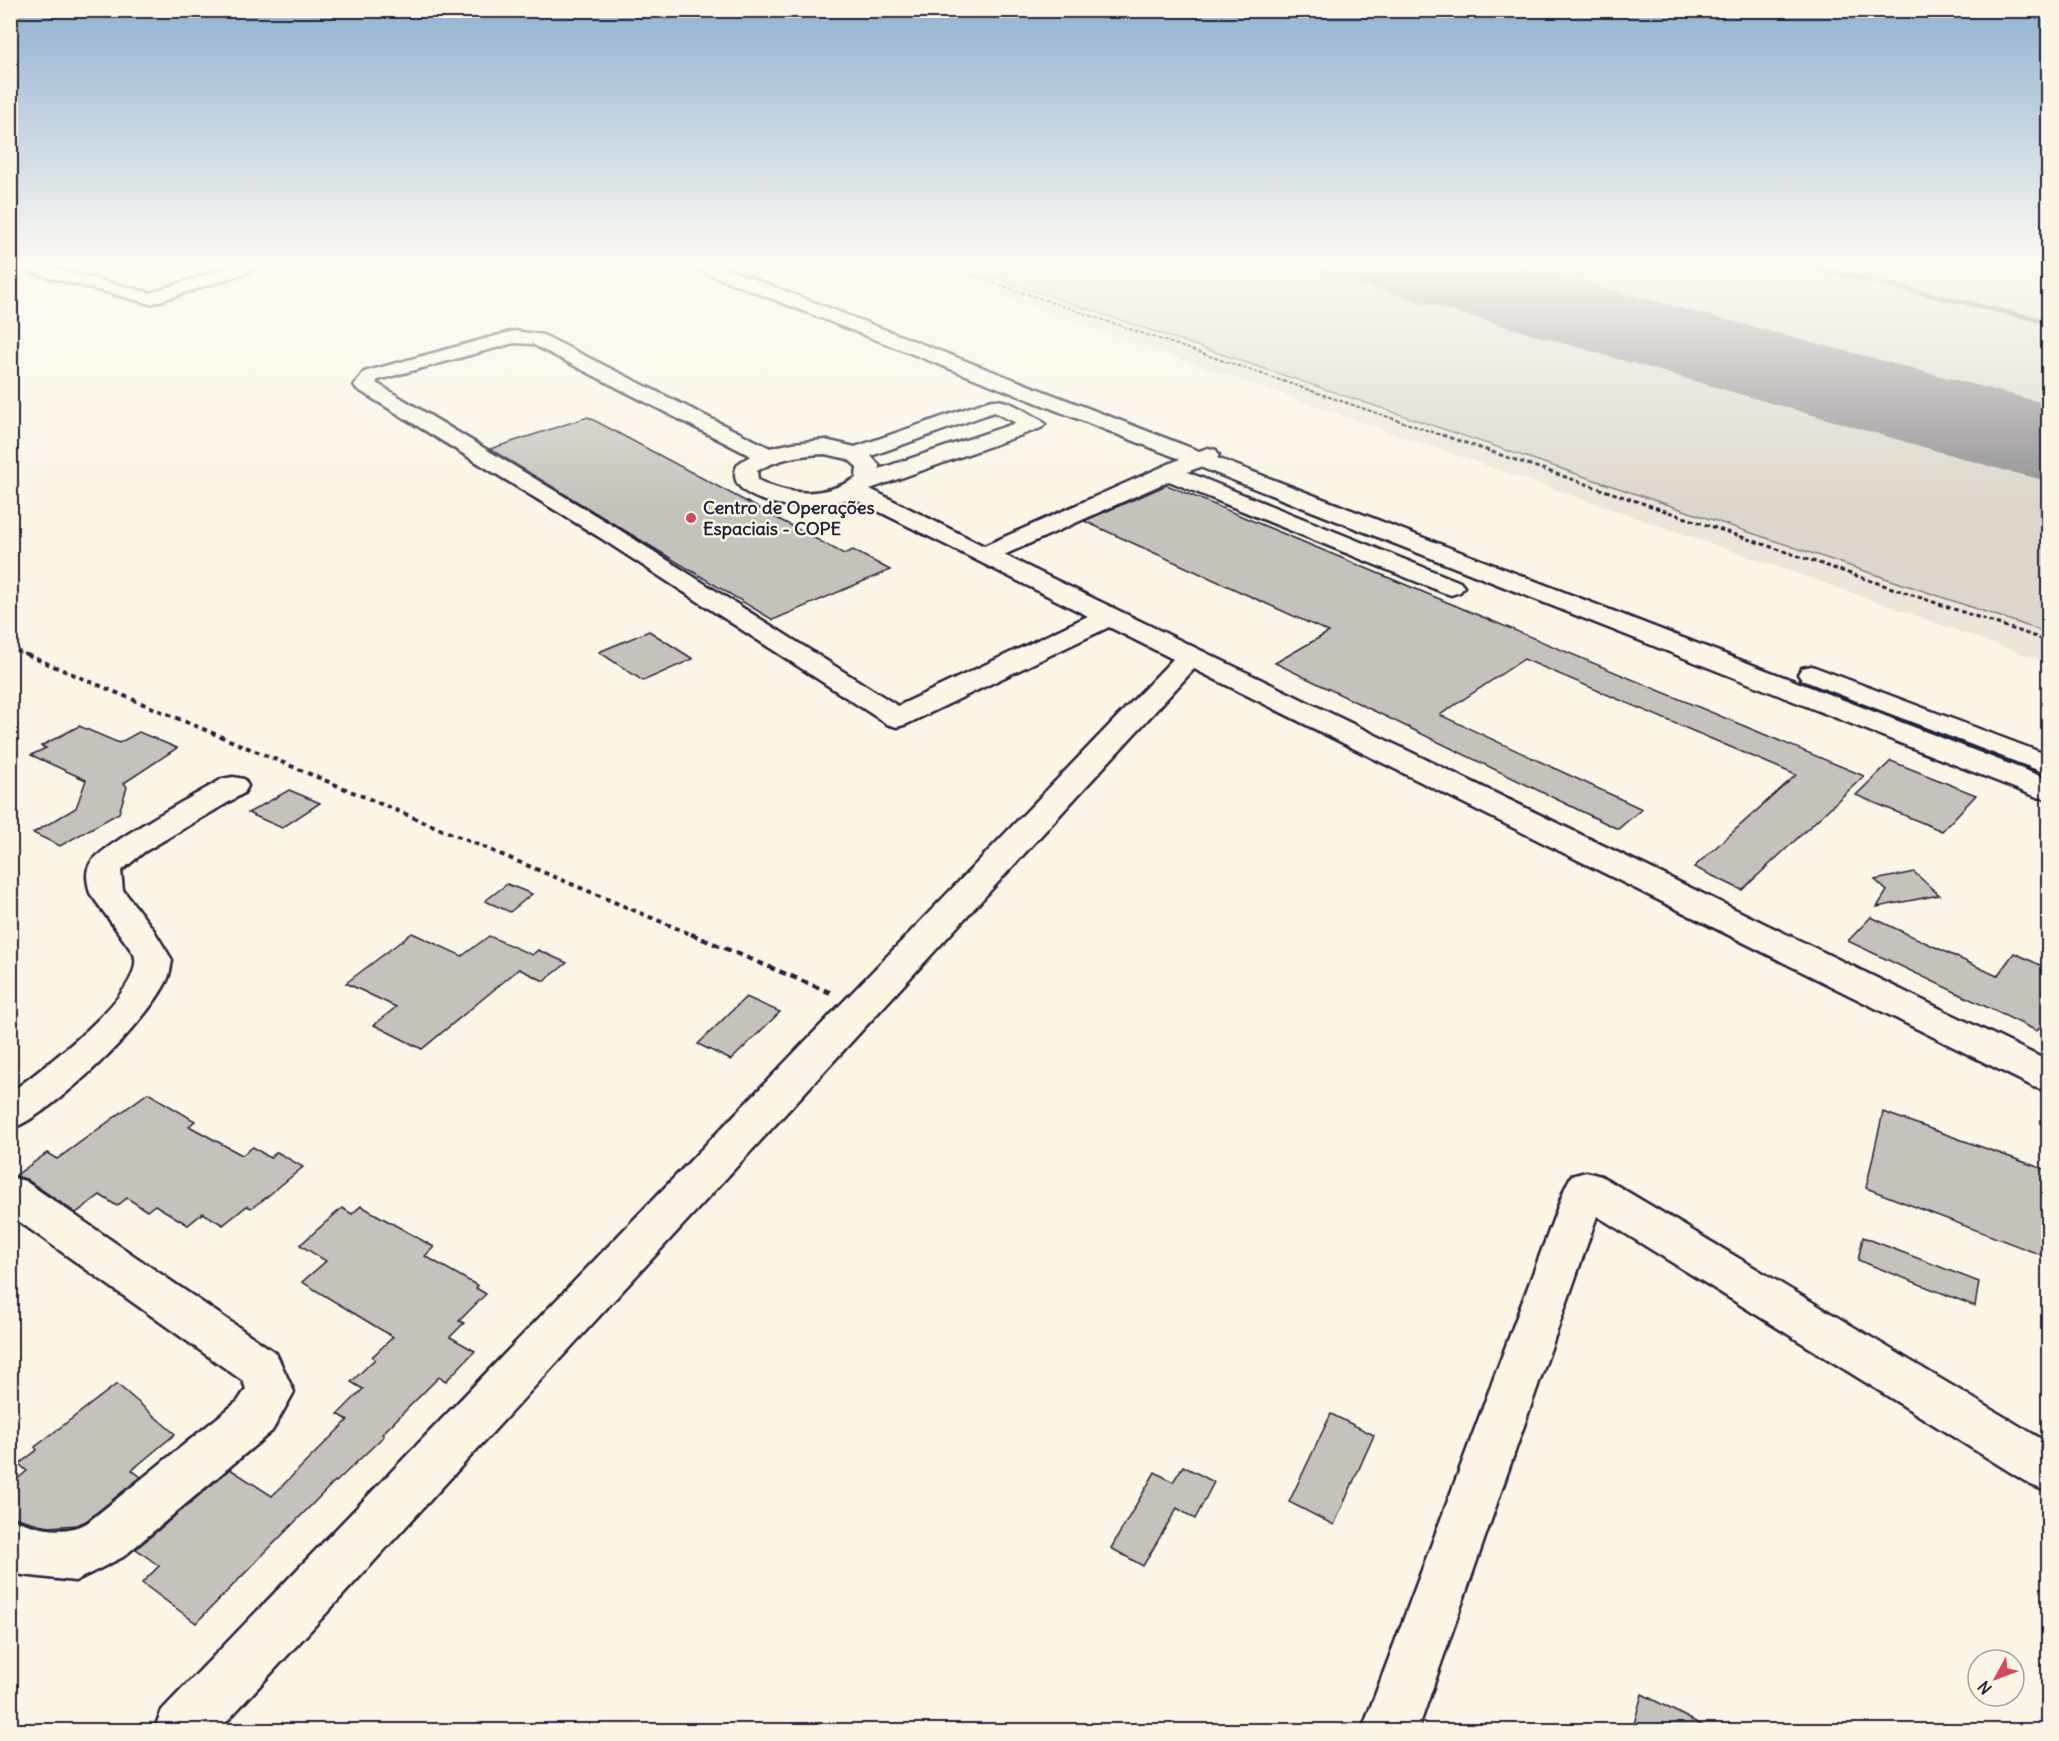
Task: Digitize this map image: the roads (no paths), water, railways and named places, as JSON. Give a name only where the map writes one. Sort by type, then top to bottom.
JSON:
[{"type":"street","points":[[487,344],[371,376],[364,384],[607,532],[897,718],[1108,617]]},
{"type":"street","points":[[546,344],[766,455]]},
{"type":"street","points":[[904,344],[1082,414],[1211,454],[1277,469],[2049,765]]},
{"type":"street","points":[[951,344],[1107,404],[1211,454],[1253,481],[2049,790]]},
{"type":"street","points":[[1082,414],[1100,416],[1109,413],[1112,408],[1107,404]]},
{"type":"street","points":[[856,454],[995,405],[1034,424],[861,485],[814,500],[773,496],[747,483],[746,468],[766,455],[793,448],[825,447],[856,454],[868,465],[861,485]]},
{"type":"street","points":[[984,555],[1211,454]]},
{"type":"street","points":[[1253,481],[1246,473],[1253,469],[1277,469]]},
{"type":"street","points":[[1169,473],[1450,587]]},
{"type":"street","points":[[861,485],[984,555],[1108,617],[2049,1077]]},
{"type":"street","points":[[182,1731],[1190,657]]},
{"type":"street","points":[[10,1114],[89,1051],[134,1004],[155,971],[153,957],[107,893],[104,884],[104,867],[133,844],[233,786]]},
{"type":"street","points":[[1390,1731],[1586,1188],[2049,1469]]},
{"type":"street","points":[[10,1193],[260,1367],[271,1392],[255,1416],[105,1540],[75,1556],[22,1550],[10,1542]]},
{"type":"place","name":"Centro de Operações Espaciais - COPE","points":[[691,518]]}]
